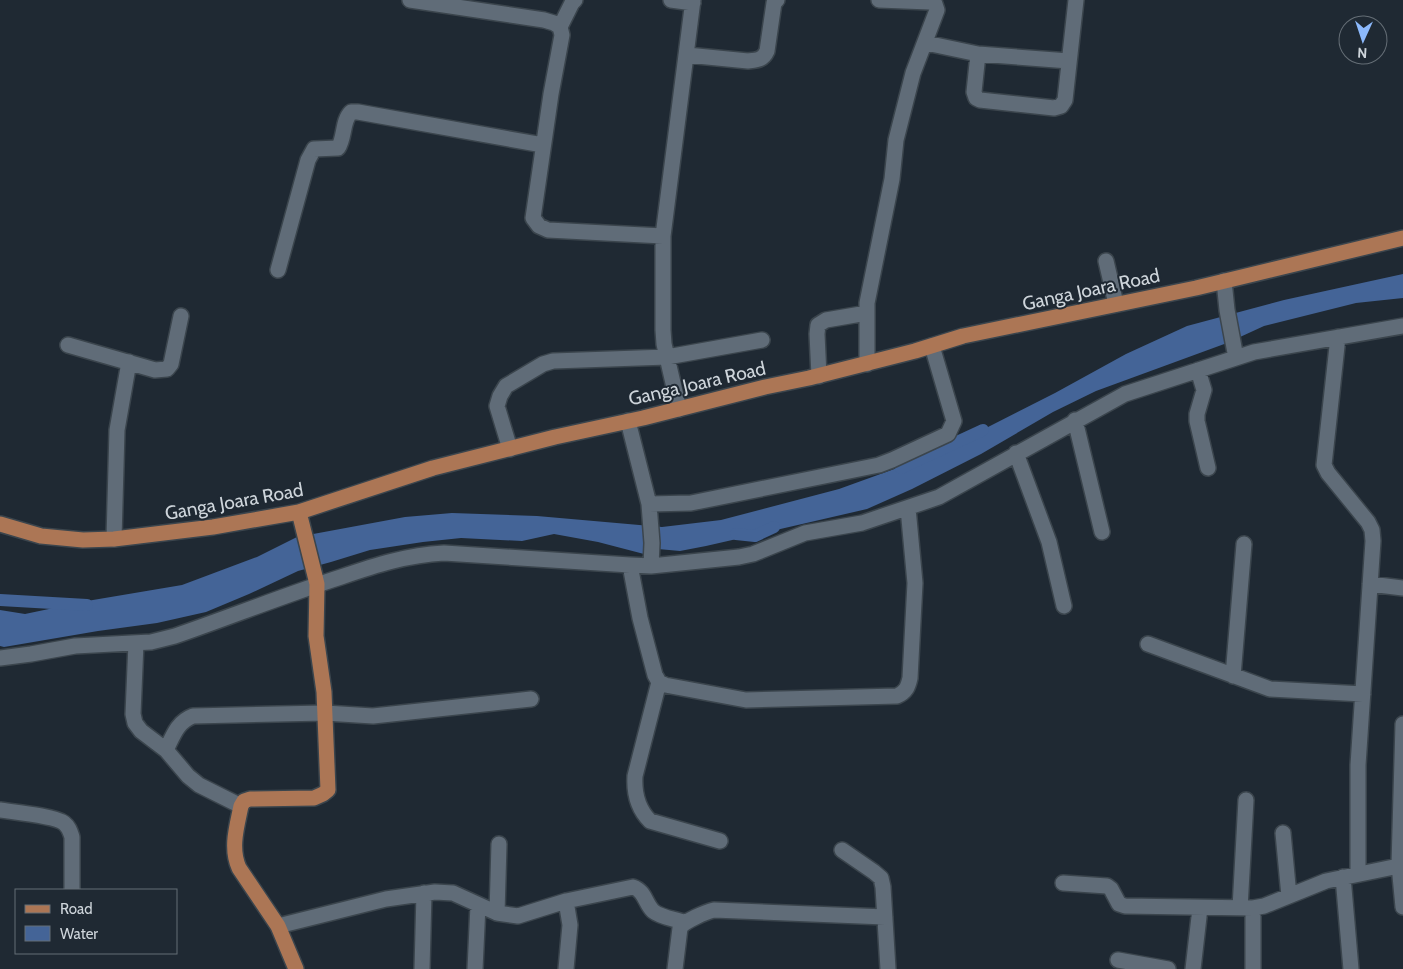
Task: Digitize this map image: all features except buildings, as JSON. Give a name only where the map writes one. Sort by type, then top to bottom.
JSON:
[{"type":"main road","name":"Ganga Joara Road","points":[[0,524],[41,536],[83,540],[114,539],[299,512],[433,468],[765,387],[819,376],[972,334],[1224,281],[1403,238]]},
{"type":"main road","points":[[296,969],[278,926],[235,860],[234,850],[241,806],[244,801],[250,799],[314,798],[328,790],[324,692],[316,636],[316,579],[299,512]]},
{"type":"street","points":[[410,0],[544,20],[554,23],[560,28],[562,35],[543,145],[533,218],[539,226],[548,230],[663,236]]},
{"type":"street","points":[[671,0],[693,2],[663,236],[663,330],[679,409]]},
{"type":"street","points":[[687,55],[748,60],[758,60],[764,57],[767,51],[774,3],[777,0]]},
{"type":"street","points":[[867,364],[866,313],[868,290],[892,179],[896,140],[913,72],[926,43],[937,10],[935,4],[930,2],[879,0]]},
{"type":"street","points":[[978,54],[974,92],[976,98],[1054,108],[1061,106],[1065,100],[1076,0]]},
{"type":"street","points":[[560,28],[569,1]]},
{"type":"street","points":[[926,43],[978,54],[1069,61]]},
{"type":"street","points":[[278,270],[308,160],[314,149],[338,148],[342,143],[347,116],[351,112],[543,145]]},
{"type":"street","points":[[1106,261],[1116,304]]},
{"type":"street","points":[[1224,281],[1236,358]]},
{"type":"street","points":[[819,376],[818,325],[826,320],[866,313]]},
{"type":"street","points":[[68,345],[155,370],[167,369],[171,364],[182,316]]},
{"type":"street","points":[[0,658],[75,646],[151,642],[175,636],[316,579],[394,559],[423,554],[444,553],[651,566],[753,554],[805,533],[862,523],[939,497],[1125,394],[1254,352],[1403,326]]},
{"type":"street","points":[[1338,338],[1324,464],[1372,530],[1373,541],[1351,876],[1351,969]]},
{"type":"street","points":[[510,449],[497,406],[500,396],[506,386],[543,364],[552,361],[667,357],[762,340]]},
{"type":"street","points":[[649,504],[691,503],[879,465],[948,434],[954,421],[932,346]]},
{"type":"street","points":[[114,539],[117,430],[129,362]]},
{"type":"street","points":[[1198,370],[1204,390],[1197,414],[1197,421],[1208,468]]},
{"type":"street","points":[[1076,420],[1102,532]]},
{"type":"street","points":[[628,421],[649,504],[652,542],[651,566]]},
{"type":"street","points":[[1016,453],[1049,542],[1064,606]]},
{"type":"street","points":[[659,682],[665,685],[746,700],[887,697],[897,696],[904,692],[910,678],[915,596],[908,508]]},
{"type":"street","points":[[1233,676],[1244,544]]},
{"type":"street","points":[[630,565],[640,618],[659,682],[636,776],[634,788],[636,796],[645,816],[650,821],[720,841]]},
{"type":"street","points":[[1370,584],[1403,588]]},
{"type":"street","points":[[136,643],[133,714],[135,723],[141,731],[166,750],[188,776],[199,785],[241,806]]},
{"type":"street","points":[[1148,644],[1270,689],[1363,694]]},
{"type":"street","points":[[166,750],[179,725],[184,720],[193,716],[325,713],[384,715],[531,699]]},
{"type":"street","points":[[1403,724],[1401,865],[1403,907]]},
{"type":"street","points":[[1246,800],[1247,908],[1253,969]]},
{"type":"street","points":[[0,810],[63,822],[69,829],[72,837],[72,889]]},
{"type":"street","points":[[1283,834],[1289,896]]},
{"type":"street","points":[[497,913],[499,844]]},
{"type":"street","points":[[842,850],[880,878],[883,887],[888,969]]},
{"type":"street","points":[[1063,883],[1108,886],[1119,904],[1125,906],[1247,908],[1264,906],[1326,881],[1401,865]]},
{"type":"street","points":[[278,926],[386,899],[424,894],[453,893],[497,913],[518,916],[566,901],[633,888],[638,889],[645,896],[655,913],[683,922],[714,910],[885,917]]},
{"type":"street","points":[[422,969],[424,894]]},
{"type":"street","points":[[566,901],[570,926],[566,969]]},
{"type":"street","points":[[475,969],[478,904]]},
{"type":"street","points":[[1193,969],[1200,908]]},
{"type":"street","points":[[675,969],[678,935],[683,922]]},
{"type":"street","points":[[1118,960],[1168,969]]},
{"type":"water","points":[[1403,274],[1403,298],[1356,303],[1264,326],[1227,343],[1096,391],[1053,412],[981,454],[912,489],[867,509],[706,546],[680,551],[658,549],[644,554],[598,542],[554,534],[522,541],[461,538],[370,550],[298,571],[206,612],[157,623],[4,647],[0,646],[0,610],[25,614],[87,601],[182,585],[257,557],[297,537],[405,517],[452,513],[537,516],[662,527],[721,520],[839,489],[933,455],[1055,393],[1126,354],[1187,326],[1284,300]]},
{"type":"waterway","points":[[901,468],[983,430]]},
{"type":"waterway","points":[[736,534],[755,536],[774,527]]},
{"type":"waterway","points":[[0,600],[87,605]]}]
